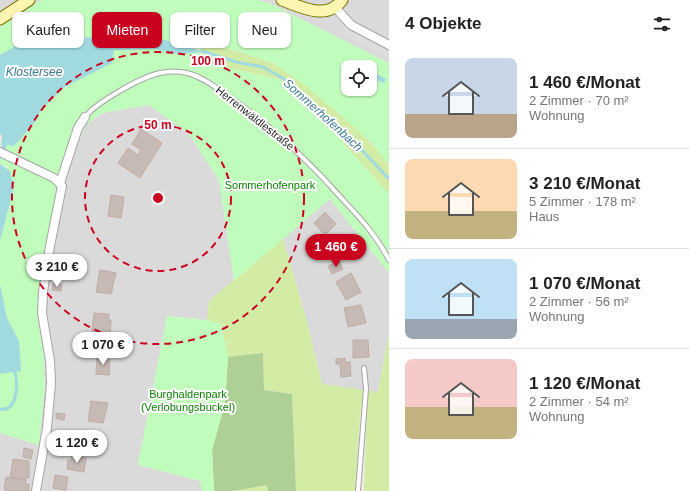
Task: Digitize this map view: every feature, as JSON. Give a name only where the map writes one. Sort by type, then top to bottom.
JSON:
[{"type":"street","points":[[0,19],[28,0]]},
{"type":"street","points":[[282,0],[312,11],[322,11],[338,4],[351,25],[389,45]]},
{"type":"street","name":"Herrenwäldlestraße","points":[[36,491],[47,428],[51,383],[50,361],[42,313],[43,292],[50,246],[62,192],[60,183],[78,128],[85,117]]},
{"type":"street","points":[[2,153],[54,178],[60,183]]},
{"type":"lane","name":"Herrenwäldlestraße","points":[[85,117],[100,104],[160,72],[176,71],[195,76],[245,108],[302,155],[371,231],[389,260]]},
{"type":"lane","points":[[358,491],[366,389],[364,368]]},
{"type":"shaded area","points":[[0,0],[42,0],[20,12],[12,12],[12,18],[0,27]]},
{"type":"shaded area","points":[[257,0],[389,0],[389,63],[291,14],[291,12],[287,12],[269,3]]},
{"type":"shaded area","points":[[347,28],[389,50],[389,58],[343,35]]},
{"type":"shaded area","points":[[149,105],[189,134],[219,180],[230,251],[234,281],[209,301],[207,320],[167,316],[138,465],[201,481],[202,491],[0,491],[0,433],[39,444],[45,386],[44,357],[38,321],[38,300],[42,265],[61,169],[86,125],[102,113]]},
{"type":"shaded area","points":[[330,199],[389,273],[389,334],[378,393],[322,384],[307,322],[283,238]]},
{"type":"green space","points":[[42,0],[257,0],[269,3],[287,12],[238,12],[238,48],[291,48],[291,14],[389,63],[389,165],[372,143],[306,86],[273,63],[225,48],[230,48],[230,12],[170,12],[170,42],[162,40],[162,12],[92,12],[92,38],[84,36],[84,12],[20,12]]},
{"type":"green space","points":[[12,18],[12,48],[0,55],[0,27]]},
{"type":"green space","points":[[201,48],[223,48],[263,59],[283,69],[299,80],[353,125],[381,154],[388,164],[389,194],[320,117],[279,79],[233,69],[204,59]]},
{"type":"green space","name":"Sommerhofenpark","points":[[154,49],[179,54],[202,52],[204,59],[233,69],[279,79],[320,117],[389,194],[389,273],[330,199],[234,281],[219,180],[189,134],[149,105],[102,113],[86,125],[61,169],[42,265],[38,300],[38,321],[44,357],[45,386],[39,445],[0,433],[0,374],[21,371],[19,341],[7,318],[0,285],[0,241],[14,187],[7,167],[0,164],[0,161],[7,145],[35,122],[42,108],[65,87],[112,63],[114,50]]},
{"type":"green space","points":[[283,238],[307,322],[322,384],[378,392],[389,334],[389,491],[364,491],[367,408],[361,404],[355,491],[296,491],[292,394],[264,390],[263,353],[228,357],[221,324],[207,320],[209,301]]},
{"type":"green space","name":"Burghaldenpark (Verlobungsbuckel)","points":[[167,316],[207,320],[221,324],[228,357],[225,403],[212,450],[214,491],[202,491],[200,481],[138,465]]},
{"type":"green space","points":[[263,353],[264,390],[292,394],[296,491],[268,491],[267,485],[233,491],[214,491],[212,450],[225,403],[228,357]]},
{"type":"green space","points":[[268,485],[268,491],[233,491]]},
{"type":"water","name":"Klostersee","points":[[84,36],[92,38],[92,48],[162,48],[162,40],[170,41],[170,48],[192,48],[202,52],[179,54],[154,49],[114,50],[112,63],[65,87],[42,108],[35,122],[14,146],[7,145],[0,161],[2,136],[0,134],[0,55],[12,48],[84,48]]},
{"type":"water","points":[[377,74],[386,79],[384,83],[377,80]]},
{"type":"water","points":[[0,164],[10,171],[14,187],[0,241]]},
{"type":"water","points":[[0,285],[7,318],[19,341],[21,371],[0,374]]},
{"type":"building","points":[[141,129],[162,143],[140,178],[118,163],[128,148],[138,155],[141,150],[132,144]]},
{"type":"building","points":[[111,195],[124,197],[121,218],[108,216]]},
{"type":"building","points":[[325,212],[336,224],[325,235],[314,223]]},
{"type":"building","points":[[350,237],[358,247],[346,256],[339,246]]},
{"type":"building","points":[[339,261],[343,269],[332,274],[328,266]]},
{"type":"building","points":[[100,270],[116,273],[111,294],[96,292]]},
{"type":"building","points":[[351,273],[361,292],[346,300],[336,282]]},
{"type":"building","points":[[53,284],[62,285],[61,291],[52,290]]},
{"type":"building","points":[[361,305],[366,323],[348,327],[344,308]]},
{"type":"building","points":[[94,313],[109,314],[109,320],[111,320],[110,338],[91,338]]},
{"type":"building","points":[[353,340],[368,340],[369,357],[353,358]]},
{"type":"building","points":[[97,358],[110,359],[109,375],[96,374]]},
{"type":"building","points":[[345,358],[345,362],[350,362],[351,376],[341,377],[340,364],[336,364],[336,359]]},
{"type":"building","points":[[91,401],[108,403],[103,423],[88,421]]},
{"type":"building","points":[[56,413],[65,414],[64,420],[56,418]]},
{"type":"building","points":[[24,448],[33,450],[31,459],[23,457]]},
{"type":"building","points":[[72,455],[86,458],[84,472],[67,469],[68,460],[71,461]]},
{"type":"building","points":[[13,459],[29,461],[29,478],[26,477],[26,480],[10,478]]},
{"type":"building","points":[[55,475],[68,477],[66,490],[53,488]]},
{"type":"building","points":[[6,477],[26,480],[25,484],[29,484],[29,491],[8,491],[4,489]]},
{"type":"waterway","name":"Sommerhofenbach","points":[[202,51],[236,62],[263,67],[286,80],[345,132],[389,179]]},
{"type":"waterway","name":"Sommerhofenbach","points":[[0,409],[6,409],[13,402],[16,390],[15,372]]}]
